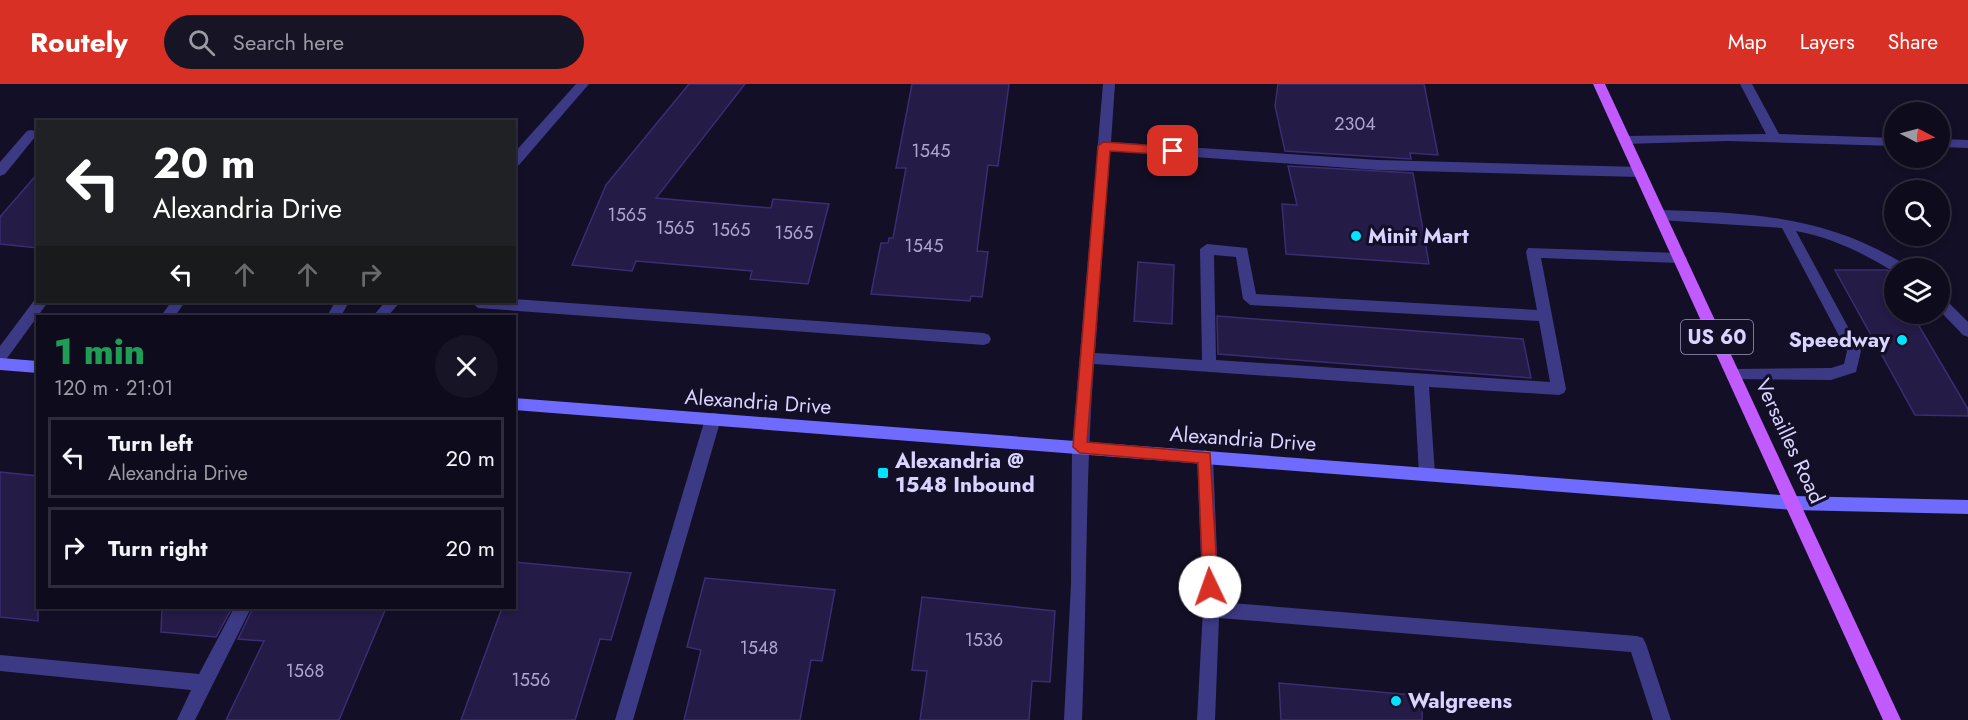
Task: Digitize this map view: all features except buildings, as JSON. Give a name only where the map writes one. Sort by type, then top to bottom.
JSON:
[{"type":"main road","name":"Versailles Road","points":[[1599,84],[1892,720]]},
{"type":"main road","points":[[0,364],[36,367]]},
{"type":"main road","name":"Alexandria Drive","points":[[516,404],[1794,503],[1968,507]]},
{"type":"lane","points":[[516,160],[583,84]]},
{"type":"lane","points":[[1073,720],[1080,447],[1109,84]]},
{"type":"lane","points":[[1746,84],[1775,138]]},
{"type":"lane","points":[[0,171],[31,134]]},
{"type":"lane","points":[[1624,140],[1775,138],[1884,142]]},
{"type":"lane","points":[[1950,143],[1968,144]]},
{"type":"lane","points":[[1104,146],[1378,165],[1640,172]]},
{"type":"lane","points":[[1660,216],[1766,219],[1826,233],[1885,258]]},
{"type":"lane","points":[[1734,375],[1831,374],[1851,368],[1854,351],[1786,224]]},
{"type":"lane","points":[[1209,365],[1207,249],[1242,252],[1250,299],[1545,316]]},
{"type":"lane","points":[[1087,358],[1559,389],[1533,252],[1680,258]]},
{"type":"lane","points":[[0,357],[41,303]]},
{"type":"lane","points":[[381,315],[392,303]]},
{"type":"lane","points":[[492,303],[984,339]]},
{"type":"lane","points":[[1950,313],[1968,331]]},
{"type":"lane","points":[[1421,380],[1427,474]]},
{"type":"lane","points":[[624,720],[713,419]]},
{"type":"lane","points":[[1205,457],[1211,609],[1206,720]]},
{"type":"lane","points":[[186,720],[242,609]]},
{"type":"lane","points":[[1211,609],[1636,644],[1662,720]]},
{"type":"lane","points":[[0,663],[204,684]]},
{"type":"place","name":"Minit Mart","points":[[1356,236]]},
{"type":"place","name":"Speedway","points":[[1902,340]]},
{"type":"place","name":"Alexandria @ 1548 Inbound","points":[[883,473]]},
{"type":"place","name":"Walgreens","points":[[1396,701]]},
{"type":"route","points":[[1173,151],[1104,146],[1080,447],[1205,457],[1210,587]]}]
